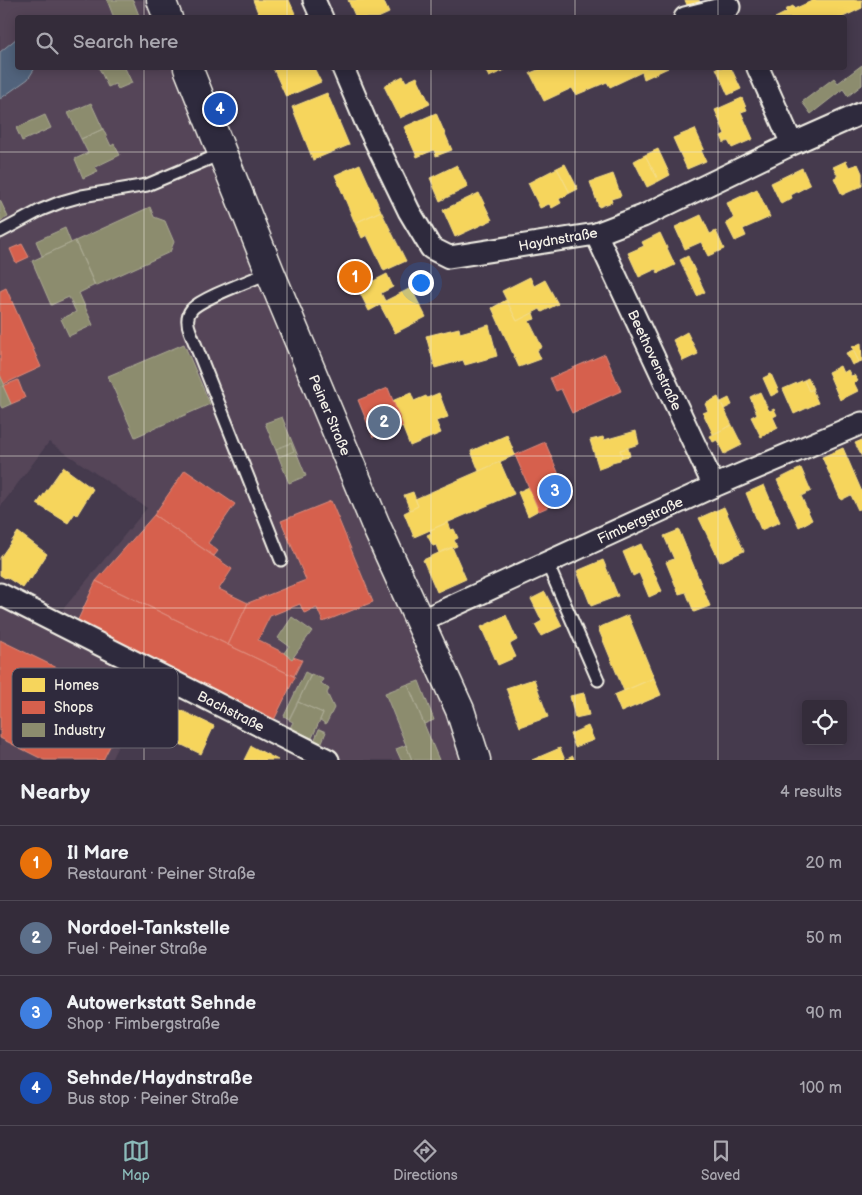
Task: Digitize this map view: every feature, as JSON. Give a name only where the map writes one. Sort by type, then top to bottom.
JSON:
[{"type":"main road","points":[[161,0],[167,15]]},
{"type":"main road","name":"Peiner Straße","points":[[189,70],[270,272],[377,528],[460,710],[476,760]]},
{"type":"street","points":[[314,0],[321,15]]},
{"type":"street","points":[[698,15],[730,8]]},
{"type":"street","name":"Haydnstraße","points":[[344,70],[365,120],[409,211],[431,248],[449,257],[596,234],[643,216],[792,144],[862,113]]},
{"type":"street","points":[[759,70],[792,144]]},
{"type":"street","name":"Beethovenstraße","points":[[596,234],[714,486]]},
{"type":"street","name":"Fimbergstraße","points":[[420,621],[714,486],[862,422]]},
{"type":"street","name":"Bachstraße","points":[[0,594],[146,668]]},
{"type":"street","name":"Bachstraße","points":[[178,684],[328,760]]},
{"type":"lane","points":[[0,232],[41,210],[61,202],[82,196],[147,185],[223,153]]},
{"type":"lane","points":[[270,272],[202,302],[192,310],[188,320],[190,331],[280,560]]},
{"type":"lane","points":[[547,563],[598,680]]},
{"type":"shaded area","points":[[0,0],[161,0],[167,15],[15,15],[15,70],[190,70],[476,760],[326,760],[178,684],[178,668],[12,668],[12,748],[117,748],[111,760],[0,760],[0,594],[54,620],[147,508],[49,442],[0,507]]},
{"type":"water","points":[[15,40],[15,70],[34,70],[28,79],[0,99],[0,52]]},
{"type":"building: Homes","points":[[253,0],[289,0],[296,15],[259,15]]},
{"type":"building: Homes","points":[[348,0],[383,0],[389,13],[385,15],[355,15]]},
{"type":"building: Homes","points":[[685,0],[699,0],[701,5],[689,10]]},
{"type":"building: Homes","points":[[814,0],[862,0],[862,8],[847,15],[781,15],[787,12],[785,10],[793,6],[794,9]]},
{"type":"building: Homes","points":[[274,70],[315,70],[321,82],[286,97]]},
{"type":"building: Homes","points":[[485,70],[505,70],[489,77]]},
{"type":"building: Homes","points":[[538,70],[664,70],[644,79],[642,72],[610,87],[607,82],[576,95],[572,88],[544,101],[530,73]]},
{"type":"building: Homes","points":[[717,70],[732,70],[741,89],[728,95]]},
{"type":"building: Homes","points":[[403,76],[406,82],[417,77],[430,104],[400,118],[384,86]]},
{"type":"building: Homes","points":[[327,93],[349,145],[313,160],[292,107]]},
{"type":"building: Homes","points":[[742,98],[747,110],[741,112],[753,139],[732,148],[728,141],[724,143],[721,136],[725,134],[715,110]]},
{"type":"building: Homes","points":[[436,113],[452,150],[436,156],[434,150],[417,157],[404,127]]},
{"type":"building: Homes","points":[[695,129],[704,149],[701,150],[706,161],[687,169],[673,138]]},
{"type":"building: Homes","points":[[658,149],[670,175],[659,181],[645,155]]},
{"type":"building: Homes","points":[[645,155],[659,181],[647,187],[634,161]]},
{"type":"building: Homes","points":[[846,161],[849,167],[858,164],[862,173],[862,186],[842,195],[834,178],[838,176],[833,167]]},
{"type":"building: Homes","points":[[360,164],[381,211],[355,223],[335,175]]},
{"type":"building: Homes","points":[[565,164],[578,189],[570,193],[557,168]]},
{"type":"building: Homes","points":[[457,165],[468,187],[440,201],[430,178]]},
{"type":"building: Homes","points":[[557,168],[570,193],[559,199],[561,203],[552,208],[549,204],[540,208],[528,183]]},
{"type":"building: Homes","points":[[802,168],[810,185],[791,195],[792,198],[781,204],[771,183]]},
{"type":"building: Homes","points":[[613,174],[621,196],[611,199],[612,202],[599,207],[590,182]]},
{"type":"building: Homes","points":[[757,189],[770,217],[743,229],[746,236],[735,241],[726,223],[734,219],[727,203]]},
{"type":"building: Homes","points":[[479,193],[492,220],[455,237],[443,210]]},
{"type":"building: Homes","points":[[381,211],[406,261],[384,271],[367,235],[362,238],[355,223]]},
{"type":"building: Homes","points":[[701,215],[710,234],[716,231],[724,249],[708,256],[701,242],[685,249],[675,227]]},
{"type":"building: Homes","points":[[660,233],[675,265],[658,273],[656,269],[639,277],[628,253],[644,246],[642,242]]},
{"type":"building: Homes","points":[[688,256],[705,292],[697,296],[680,260]]},
{"type":"building: Homes","points":[[387,274],[393,287],[381,293],[385,301],[411,288],[426,317],[395,333],[380,305],[369,311],[358,289]]},
{"type":"building: Homes","points":[[530,277],[534,286],[545,280],[558,304],[542,312],[540,309],[517,321],[502,291]]},
{"type":"building: Homes","points":[[506,300],[517,321],[533,313],[535,319],[529,321],[542,347],[537,350],[541,359],[519,367],[492,308]]},
{"type":"building: Homes","points":[[489,325],[497,356],[465,365],[463,360],[435,368],[426,336],[459,328],[460,333]]},
{"type":"building: Homes","points":[[687,332],[698,354],[683,361],[673,340]]},
{"type":"building: Homes","points":[[861,343],[862,361],[859,362],[852,347]]},
{"type":"building: Homes","points":[[853,350],[859,362],[852,365],[846,353]]},
{"type":"building: Homes","points":[[840,366],[843,373],[848,370],[851,376],[854,375],[858,381],[854,383],[858,391],[840,400],[828,372]]},
{"type":"building: Homes","points":[[771,374],[779,392],[771,396],[763,378]]},
{"type":"building: Homes","points":[[808,378],[813,389],[809,391],[804,380]]},
{"type":"building: Homes","points":[[804,380],[809,391],[812,389],[818,403],[794,414],[783,389]]},
{"type":"building: Homes","points":[[760,392],[768,409],[770,411],[774,409],[777,415],[773,417],[778,428],[761,437],[751,417],[757,414],[750,397]]},
{"type":"building: Homes","points":[[411,393],[414,401],[439,393],[448,417],[436,421],[441,433],[410,446],[392,401]]},
{"type":"building: Homes","points":[[718,397],[732,425],[713,434],[703,413],[708,411],[705,404]]},
{"type":"building: Homes","points":[[729,398],[732,405],[724,409],[721,402]]},
{"type":"building: Homes","points":[[732,425],[742,445],[724,454],[717,440],[713,442],[710,436]]},
{"type":"building: Homes","points":[[636,431],[639,444],[620,450],[622,456],[620,460],[599,469],[590,440],[603,437],[604,440]]},
{"type":"building: Homes","points":[[507,435],[515,455],[479,471],[471,451]]},
{"type":"building: Homes","points":[[862,440],[862,457],[855,443]]},
{"type":"building: Homes","points":[[628,448],[630,456],[620,458],[622,456],[620,450]]},
{"type":"building: Homes","points":[[843,448],[862,492],[862,508],[858,510],[851,495],[841,500],[822,457]]},
{"type":"building: Homes","points":[[500,462],[514,494],[414,537],[404,513],[418,506],[415,499]]},
{"type":"building: Homes","points":[[63,467],[93,489],[77,515],[75,513],[68,523],[37,504]]},
{"type":"building: Homes","points":[[801,468],[811,491],[801,496],[812,520],[799,527],[777,480]]},
{"type":"building: Homes","points":[[764,485],[780,522],[761,530],[746,493]]},
{"type":"building: Homes","points":[[529,487],[539,510],[528,516],[518,492]]},
{"type":"building: Homes","points":[[413,492],[418,506],[410,510],[404,495]]},
{"type":"building: Homes","points":[[724,507],[744,551],[720,562],[699,518]]},
{"type":"building: Homes","points":[[448,522],[451,530],[454,529],[458,538],[454,540],[457,546],[439,553],[436,545],[433,546],[427,535],[431,533],[430,530]]},
{"type":"building: Homes","points":[[679,530],[710,606],[694,612],[686,592],[679,594],[666,562],[674,559],[664,536]]},
{"type":"building: Homes","points":[[18,532],[47,554],[23,588],[0,575],[0,558]]},
{"type":"building: Homes","points":[[641,544],[662,591],[649,597],[639,573],[633,576],[623,552]]},
{"type":"building: Homes","points":[[452,547],[466,579],[437,592],[423,560]]},
{"type":"building: Homes","points":[[603,560],[618,596],[591,606],[577,571]]},
{"type":"building: Homes","points":[[545,592],[562,626],[541,636],[535,625],[542,621],[531,599]]},
{"type":"building: Homes","points":[[506,615],[517,640],[510,644],[516,657],[498,665],[481,627]]},
{"type":"building: Homes","points":[[628,615],[654,678],[624,691],[598,628]]},
{"type":"building: Homes","points":[[654,678],[661,695],[621,712],[614,695]]},
{"type":"building: Homes","points":[[534,679],[548,717],[520,727],[506,688]]},
{"type":"building: Homes","points":[[584,693],[589,715],[575,718],[570,696]]},
{"type":"building: Homes","points":[[178,709],[214,726],[201,754],[178,743]]},
{"type":"building: Homes","points":[[588,726],[594,740],[575,747],[570,734]]},
{"type":"building: Homes","points":[[251,746],[278,760],[244,760]]},
{"type":"building: Homes","points":[[560,748],[565,760],[532,760]]},
{"type":"building: Homes","points":[[573,756],[574,760],[565,760]]},
{"type":"building: Shops","points":[[22,244],[29,257],[16,263],[10,249]]},
{"type":"building: Shops","points":[[6,288],[41,367],[4,384],[0,375],[0,291]]},
{"type":"building: Shops","points":[[605,354],[621,391],[572,413],[561,389],[556,391],[550,378]]},
{"type":"building: Shops","points":[[18,380],[25,398],[11,404],[3,386]]},
{"type":"building: Shops","points":[[388,388],[403,426],[373,437],[358,400]]},
{"type":"building: Shops","points":[[545,442],[569,498],[539,511],[515,455]]},
{"type":"building: Shops","points":[[185,470],[235,504],[208,543],[218,551],[214,556],[154,515]]},
{"type":"building: Shops","points":[[331,501],[373,602],[323,622],[317,608],[304,613],[300,604],[270,616],[258,640],[292,659],[293,657],[302,660],[294,676],[228,645],[248,603],[306,580],[281,521]]},
{"type":"building: Shops","points":[[154,515],[232,569],[219,589],[248,603],[228,645],[96,581]]},
{"type":"building: Shops","points":[[96,581],[295,677],[274,720],[178,673],[178,668],[167,668],[76,624]]},
{"type":"building: Shops","points":[[0,640],[57,668],[12,668],[12,744],[0,738]]},
{"type":"building: Shops","points":[[20,748],[109,748],[103,760],[44,760]]},
{"type":"building: Industry","points":[[107,0],[133,0],[139,15],[113,15]]},
{"type":"building: Industry","points":[[862,65],[862,85],[848,96],[843,89],[811,114],[802,102],[834,78],[838,83]]},
{"type":"building: Industry","points":[[100,70],[126,70],[132,83],[118,89],[115,84],[108,87]]},
{"type":"building: Industry","points":[[91,103],[103,129],[81,139],[68,113]]},
{"type":"building: Industry","points":[[45,115],[51,128],[22,141],[16,128]]},
{"type":"building: Industry","points":[[103,129],[111,146],[114,144],[120,155],[95,167],[98,171],[83,178],[75,159],[88,153],[81,139]]},
{"type":"building: Industry","points":[[0,200],[8,217],[0,221]]},
{"type":"building: Industry","points":[[150,207],[154,217],[165,221],[174,242],[170,252],[95,286],[75,241]]},
{"type":"building: Industry","points":[[65,228],[71,243],[42,256],[36,241]]},
{"type":"building: Industry","points":[[75,241],[95,285],[79,293],[93,325],[69,336],[61,319],[76,312],[69,297],[51,305],[32,261]]},
{"type":"building: Industry","points":[[184,344],[210,404],[135,437],[108,376]]},
{"type":"building: Industry","points":[[0,375],[11,404],[2,408],[0,405]]},
{"type":"building: Industry","points":[[282,417],[306,476],[289,483],[265,423]]},
{"type":"building: Industry","points":[[291,443],[294,451],[279,457],[276,449]]},
{"type":"building: Industry","points":[[292,617],[312,631],[292,659],[284,653],[289,646],[278,638]]},
{"type":"building: Industry","points":[[305,672],[311,675],[289,719],[284,716]]},
{"type":"building: Industry","points":[[311,674],[323,679],[321,683],[329,689],[327,693],[334,708],[326,724],[320,720],[323,713],[298,702]]},
{"type":"building: Industry","points":[[419,681],[434,720],[424,724],[408,685]]},
{"type":"building: Industry","points":[[408,684],[439,760],[412,760],[385,693]]},
{"type":"building: Industry","points":[[298,702],[323,713],[312,738],[290,728],[293,722],[289,720]]},
{"type":"building: Industry","points":[[319,729],[326,732],[320,747],[313,744]]},
{"type":"building: Industry","points":[[406,745],[412,760],[401,760],[396,749]]},
{"type":"place","name":"Sehnde/Haydnstraße","points":[[220,109]]},
{"type":"place","name":"Il Mare","points":[[355,277]]},
{"type":"place","name":"Nordoel-Tankstelle","points":[[384,422]]},
{"type":"place","name":"Autowerkstatt Sehnde","points":[[555,491]]}]
